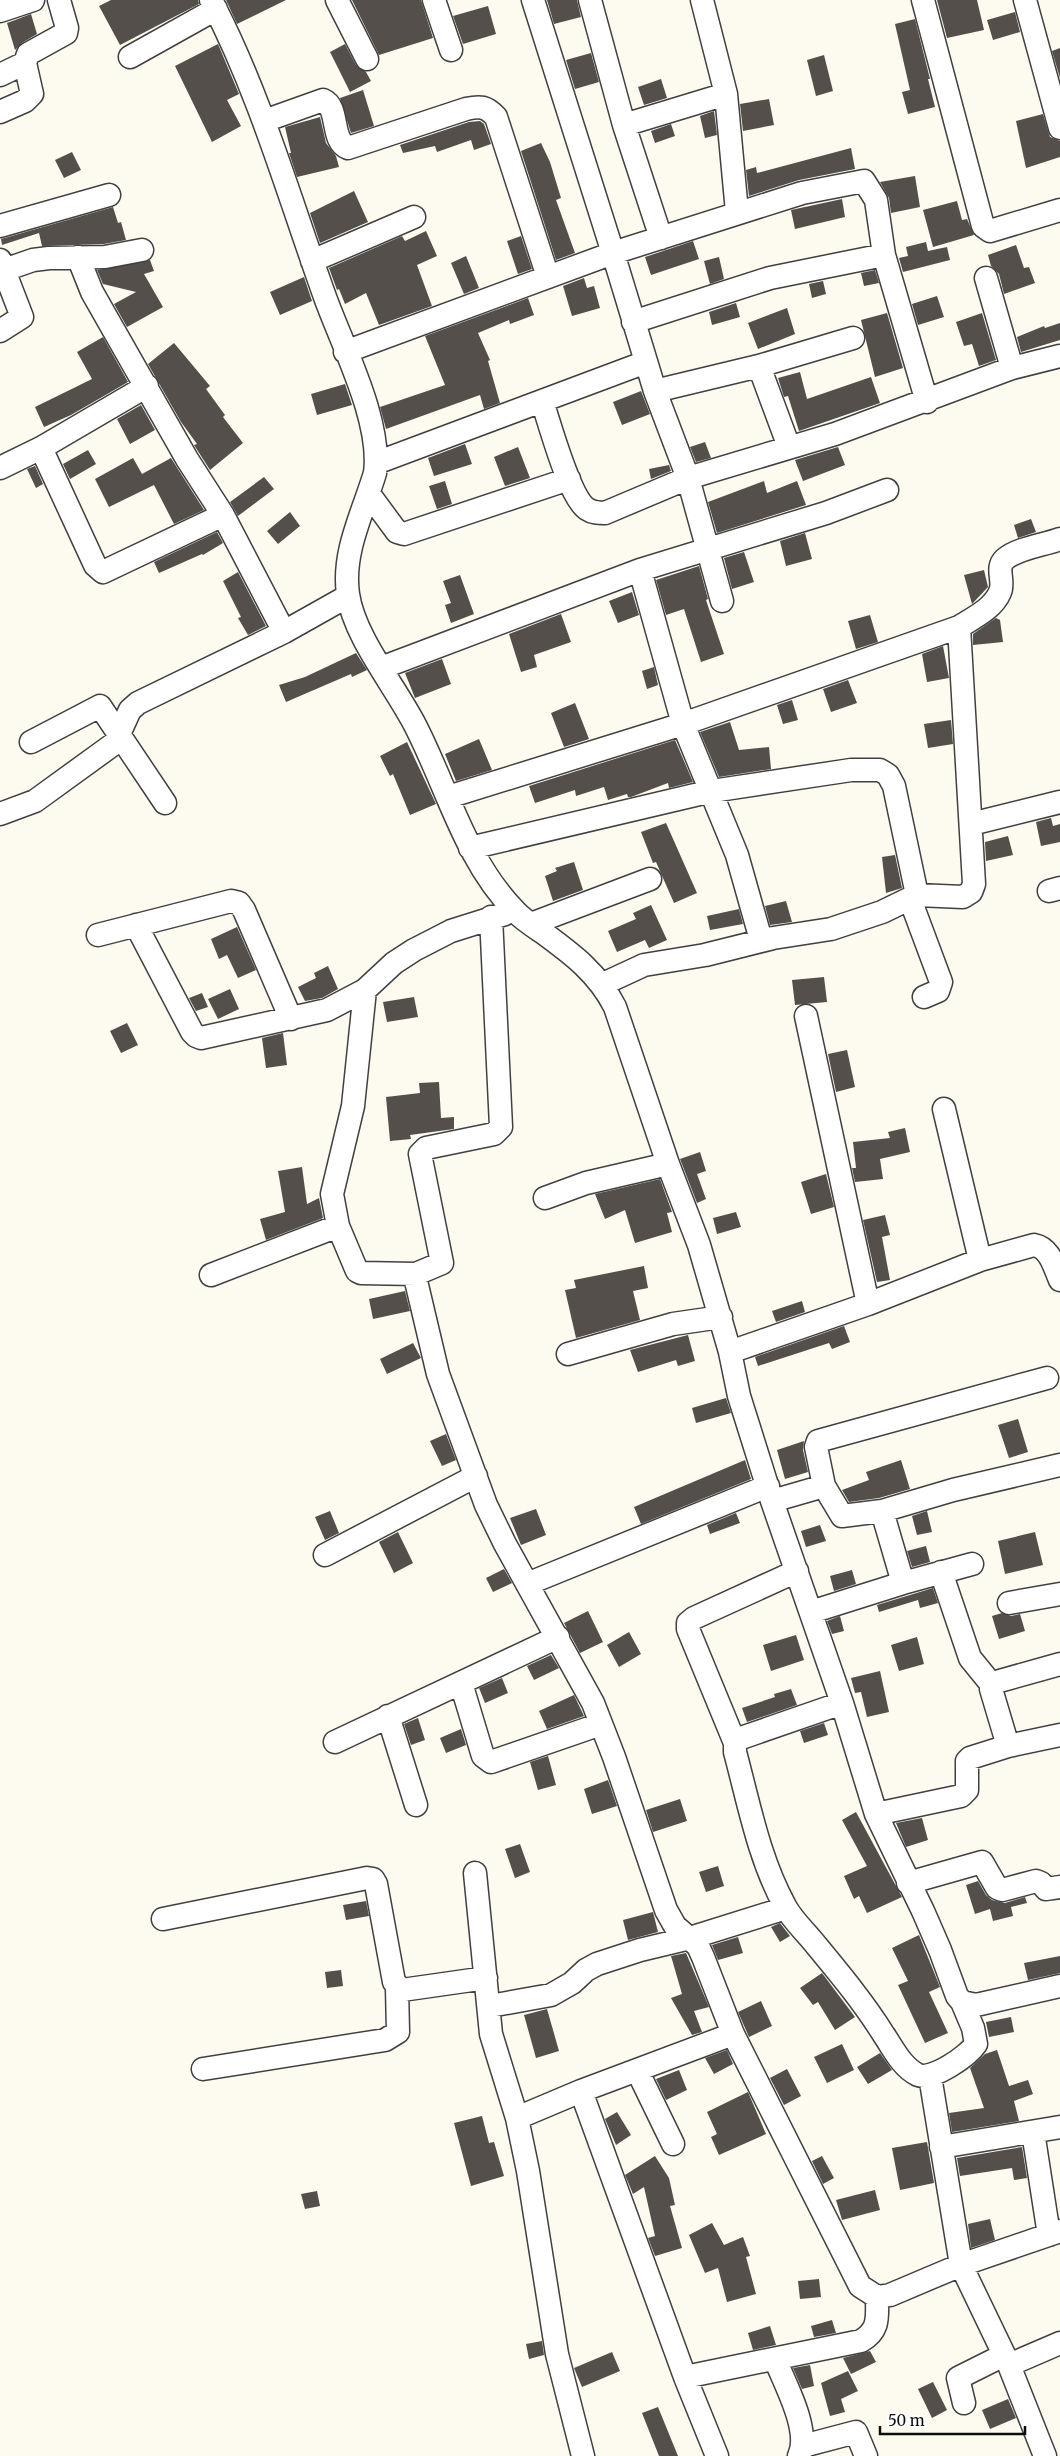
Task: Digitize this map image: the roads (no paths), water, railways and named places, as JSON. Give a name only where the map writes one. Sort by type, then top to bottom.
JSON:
[{"type":"street","points":[[0,11],[33,0]]},
{"type":"street","points":[[0,112],[25,101],[32,94],[25,63],[28,54],[66,33],[67,28],[59,0]]},
{"type":"street","points":[[336,0],[367,59]]},
{"type":"street","points":[[434,0],[451,50]]},
{"type":"street","points":[[533,0],[655,391],[688,478],[722,601]]},
{"type":"street","points":[[590,0],[624,125],[660,238]]},
{"type":"street","points":[[702,0],[726,94],[737,212]]},
{"type":"street","points":[[923,0],[983,226],[990,231],[1060,210]]},
{"type":"street","points":[[1025,0],[1060,128]]},
{"type":"street","points":[[130,57],[214,5],[264,121],[312,261],[372,422],[376,463],[369,494],[349,554],[346,574],[348,596],[360,631],[414,723],[470,848],[494,886],[523,918],[578,958],[603,984],[623,1026],[668,1164],[699,1245],[721,1317],[739,1396],[842,1703],[876,1814],[940,1950],[956,1996],[962,2002],[973,2028],[976,2044],[962,2057],[930,2076],[920,2076],[902,2062],[856,1995],[786,1908],[759,1841],[735,1752],[735,1743],[688,1629],[688,1624],[694,1618],[797,1571]]},
{"type":"street","points":[[0,74],[25,63]]},
{"type":"street","points":[[624,125],[726,94]]},
{"type":"street","points":[[264,121],[323,100],[330,105],[341,142],[348,148],[466,109],[480,106],[489,109],[496,117],[548,277]]},
{"type":"street","points":[[345,352],[548,277],[737,212],[802,193],[864,181],[876,200],[884,255],[927,402]]},
{"type":"street","points":[[0,226],[109,195]]},
{"type":"street","points":[[312,261],[414,217]]},
{"type":"street","points":[[0,331],[22,317],[2,265],[33,260],[105,257],[142,250]]},
{"type":"street","points":[[633,322],[770,278],[884,255]]},
{"type":"street","points":[[78,257],[92,292],[187,459],[222,514],[284,632]]},
{"type":"street","points":[[986,278],[1012,368]]},
{"type":"street","points":[[655,391],[760,366],[853,338]]},
{"type":"street","points":[[542,401],[568,479],[580,503],[595,513],[605,513],[688,478],[835,434],[927,402],[1012,368],[1060,356]]},
{"type":"street","points":[[376,463],[646,362]]},
{"type":"street","points":[[760,366],[789,447]]},
{"type":"street","points":[[0,468],[41,448],[147,386]]},
{"type":"street","points":[[41,448],[98,570],[103,572],[222,514]]},
{"type":"street","points":[[369,494],[397,532],[404,534],[568,479]]},
{"type":"street","points":[[381,668],[640,570],[826,513],[887,490]]},
{"type":"street","points":[[448,797],[684,724],[959,627],[985,611],[996,600],[1001,591],[1000,567],[1003,560],[1019,552],[1060,539]]},
{"type":"street","points":[[640,570],[684,724],[737,855],[761,940]]},
{"type":"street","points":[[0,814],[35,801],[115,743],[130,710],[138,703],[284,632],[348,596]]},
{"type":"street","points":[[603,984],[644,965],[706,955],[761,940],[831,929],[882,912],[913,897],[963,896],[971,892],[974,884],[959,627]]},
{"type":"street","points":[[31,742],[100,706],[120,733],[164,803]]},
{"type":"street","points":[[470,848],[712,791],[851,770],[880,770],[888,775],[894,786],[913,897],[941,982],[938,991],[924,997]]},
{"type":"street","points":[[971,824],[1060,802]]},
{"type":"street","points":[[136,925],[196,1036],[201,1038],[240,1027],[291,1019],[327,1010],[365,990],[394,964],[414,950],[451,932],[491,917],[523,918],[650,879]]},
{"type":"street","points":[[98,935],[231,901],[239,903],[244,910],[291,1019]]},
{"type":"street","points":[[365,990],[353,1106],[332,1194],[338,1226],[357,1271],[361,1273],[416,1274],[442,1263],[420,1154],[426,1148],[494,1134],[501,1127],[491,917]]},
{"type":"street","points":[[806,1016],[868,1304]]},
{"type":"street","points":[[944,1109],[980,1260]]},
{"type":"street","points":[[546,1198],[586,1183],[668,1164]]},
{"type":"street","points":[[211,1275],[338,1226]]},
{"type":"street","points":[[730,1352],[868,1304],[980,1260],[1034,1245],[1042,1246],[1060,1280]]},
{"type":"street","points":[[416,1274],[418,1292],[438,1374],[496,1528],[586,1687],[601,1724],[666,1910],[675,1926],[690,1938],[704,1956],[733,2034],[860,2286],[877,2297],[890,2295],[961,2265],[1055,2233],[1032,2132]]},
{"type":"street","points":[[568,1354],[673,1324],[721,1317]]},
{"type":"street","points":[[1046,1378],[827,1437],[818,1441],[816,1447],[824,1486],[828,1489],[837,1512],[842,1516],[882,1511],[953,1490],[1060,1465]]},
{"type":"street","points":[[325,1555],[476,1476]]},
{"type":"street","points":[[526,1584],[770,1493],[824,1486]]},
{"type":"street","points":[[882,1511],[903,1582]]},
{"type":"street","points":[[811,1612],[903,1582],[972,1564]]},
{"type":"street","points":[[941,1572],[970,1658],[992,1685],[991,1689],[1008,1746]]},
{"type":"street","points":[[1009,1603],[1060,1594]]},
{"type":"street","points":[[335,1742],[558,1637]]},
{"type":"street","points":[[992,1685],[996,1682],[1060,1664]]},
{"type":"street","points":[[461,1683],[483,1756],[491,1762],[601,1724]]},
{"type":"street","points":[[735,1743],[741,1738],[842,1703]]},
{"type":"street","points":[[388,1716],[416,1805]]},
{"type":"street","points":[[876,1814],[961,1796],[967,1790],[967,1761],[970,1758],[1008,1746],[1060,1735]]},
{"type":"street","points":[[908,1883],[982,1862],[997,1888],[1002,1890],[1036,1881],[1041,1883],[1046,1889],[1060,1887]]},
{"type":"street","points":[[475,1873],[490,2006],[491,2034],[517,2118],[557,2354],[583,2456]]},
{"type":"street","points":[[164,1920],[367,1878],[373,1879],[394,1982],[397,1988],[398,2032],[386,2040],[202,2069]]},
{"type":"street","points":[[490,2006],[551,1995],[572,1983],[596,1964],[640,1950],[690,1938],[786,1908]]},
{"type":"street","points":[[397,1988],[402,1990],[486,1978]]},
{"type":"street","points":[[962,2002],[976,2005],[1060,1986]]},
{"type":"street","points":[[517,2118],[581,2091],[733,2034]]},
{"type":"street","points":[[637,2070],[673,2144]]},
{"type":"street","points":[[930,2076],[961,2265],[1006,2360],[1045,2456]]},
{"type":"street","points":[[581,2091],[685,2377],[717,2456]]},
{"type":"street","points":[[941,2146],[1060,2127]]},
{"type":"street","points":[[685,2377],[849,2345],[872,2335],[876,2325],[877,2297]]},
{"type":"street","points":[[964,2404],[958,2378],[1060,2343]]},
{"type":"street","points":[[775,2359],[802,2431],[801,2451],[856,2432],[866,2456]]}]
